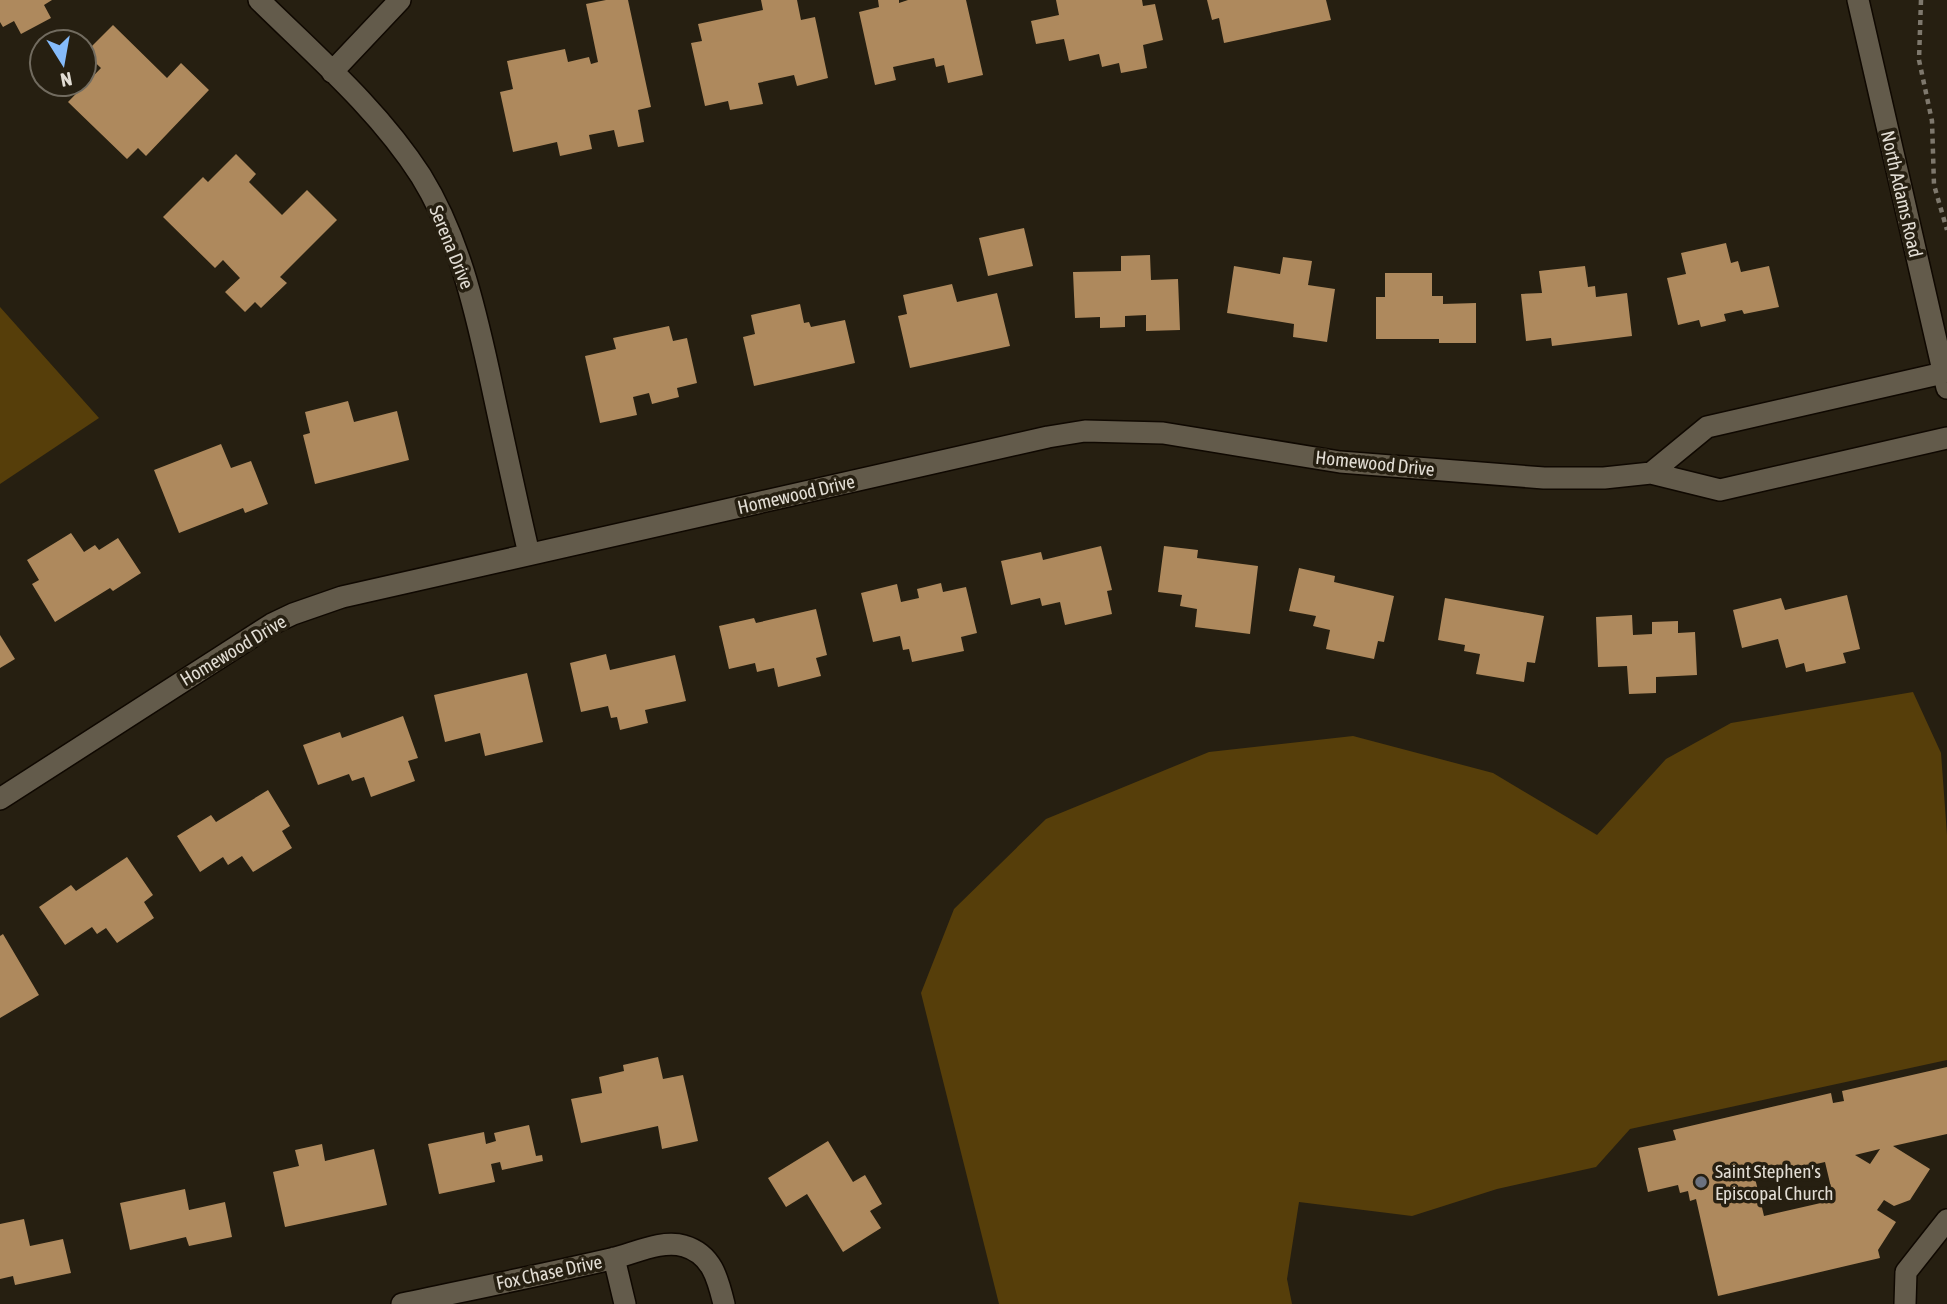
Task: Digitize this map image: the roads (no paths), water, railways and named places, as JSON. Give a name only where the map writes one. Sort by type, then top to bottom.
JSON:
[{"type":"street","name":"Serena Drive","points":[[259,0],[332,72],[401,149],[422,177],[444,219],[473,299],[529,554]]},
{"type":"street","points":[[332,72],[401,0]]},
{"type":"street","name":"North Adams Road","points":[[1858,0],[1945,381]]},
{"type":"street","points":[[1651,473],[1707,427],[1945,381]]},
{"type":"street","name":"Homewood Drive","points":[[0,799],[225,652],[293,614],[342,597],[1034,440],[1085,431],[1163,433],[1340,462],[1544,478],[1604,478],[1651,473],[1720,490],[1947,438]]},
{"type":"street","points":[[1905,1304],[1906,1272],[1947,1220]]},
{"type":"street","name":"Fox Chase Drive","points":[[402,1304],[661,1246],[685,1246],[698,1252],[713,1268],[724,1304]]},
{"type":"street","name":"Fox Chase Drive","points":[[614,1258],[625,1304]]},
{"type":"place","name":"Saint Stephen's Episcopal Church","points":[[1701,1182]]}]
